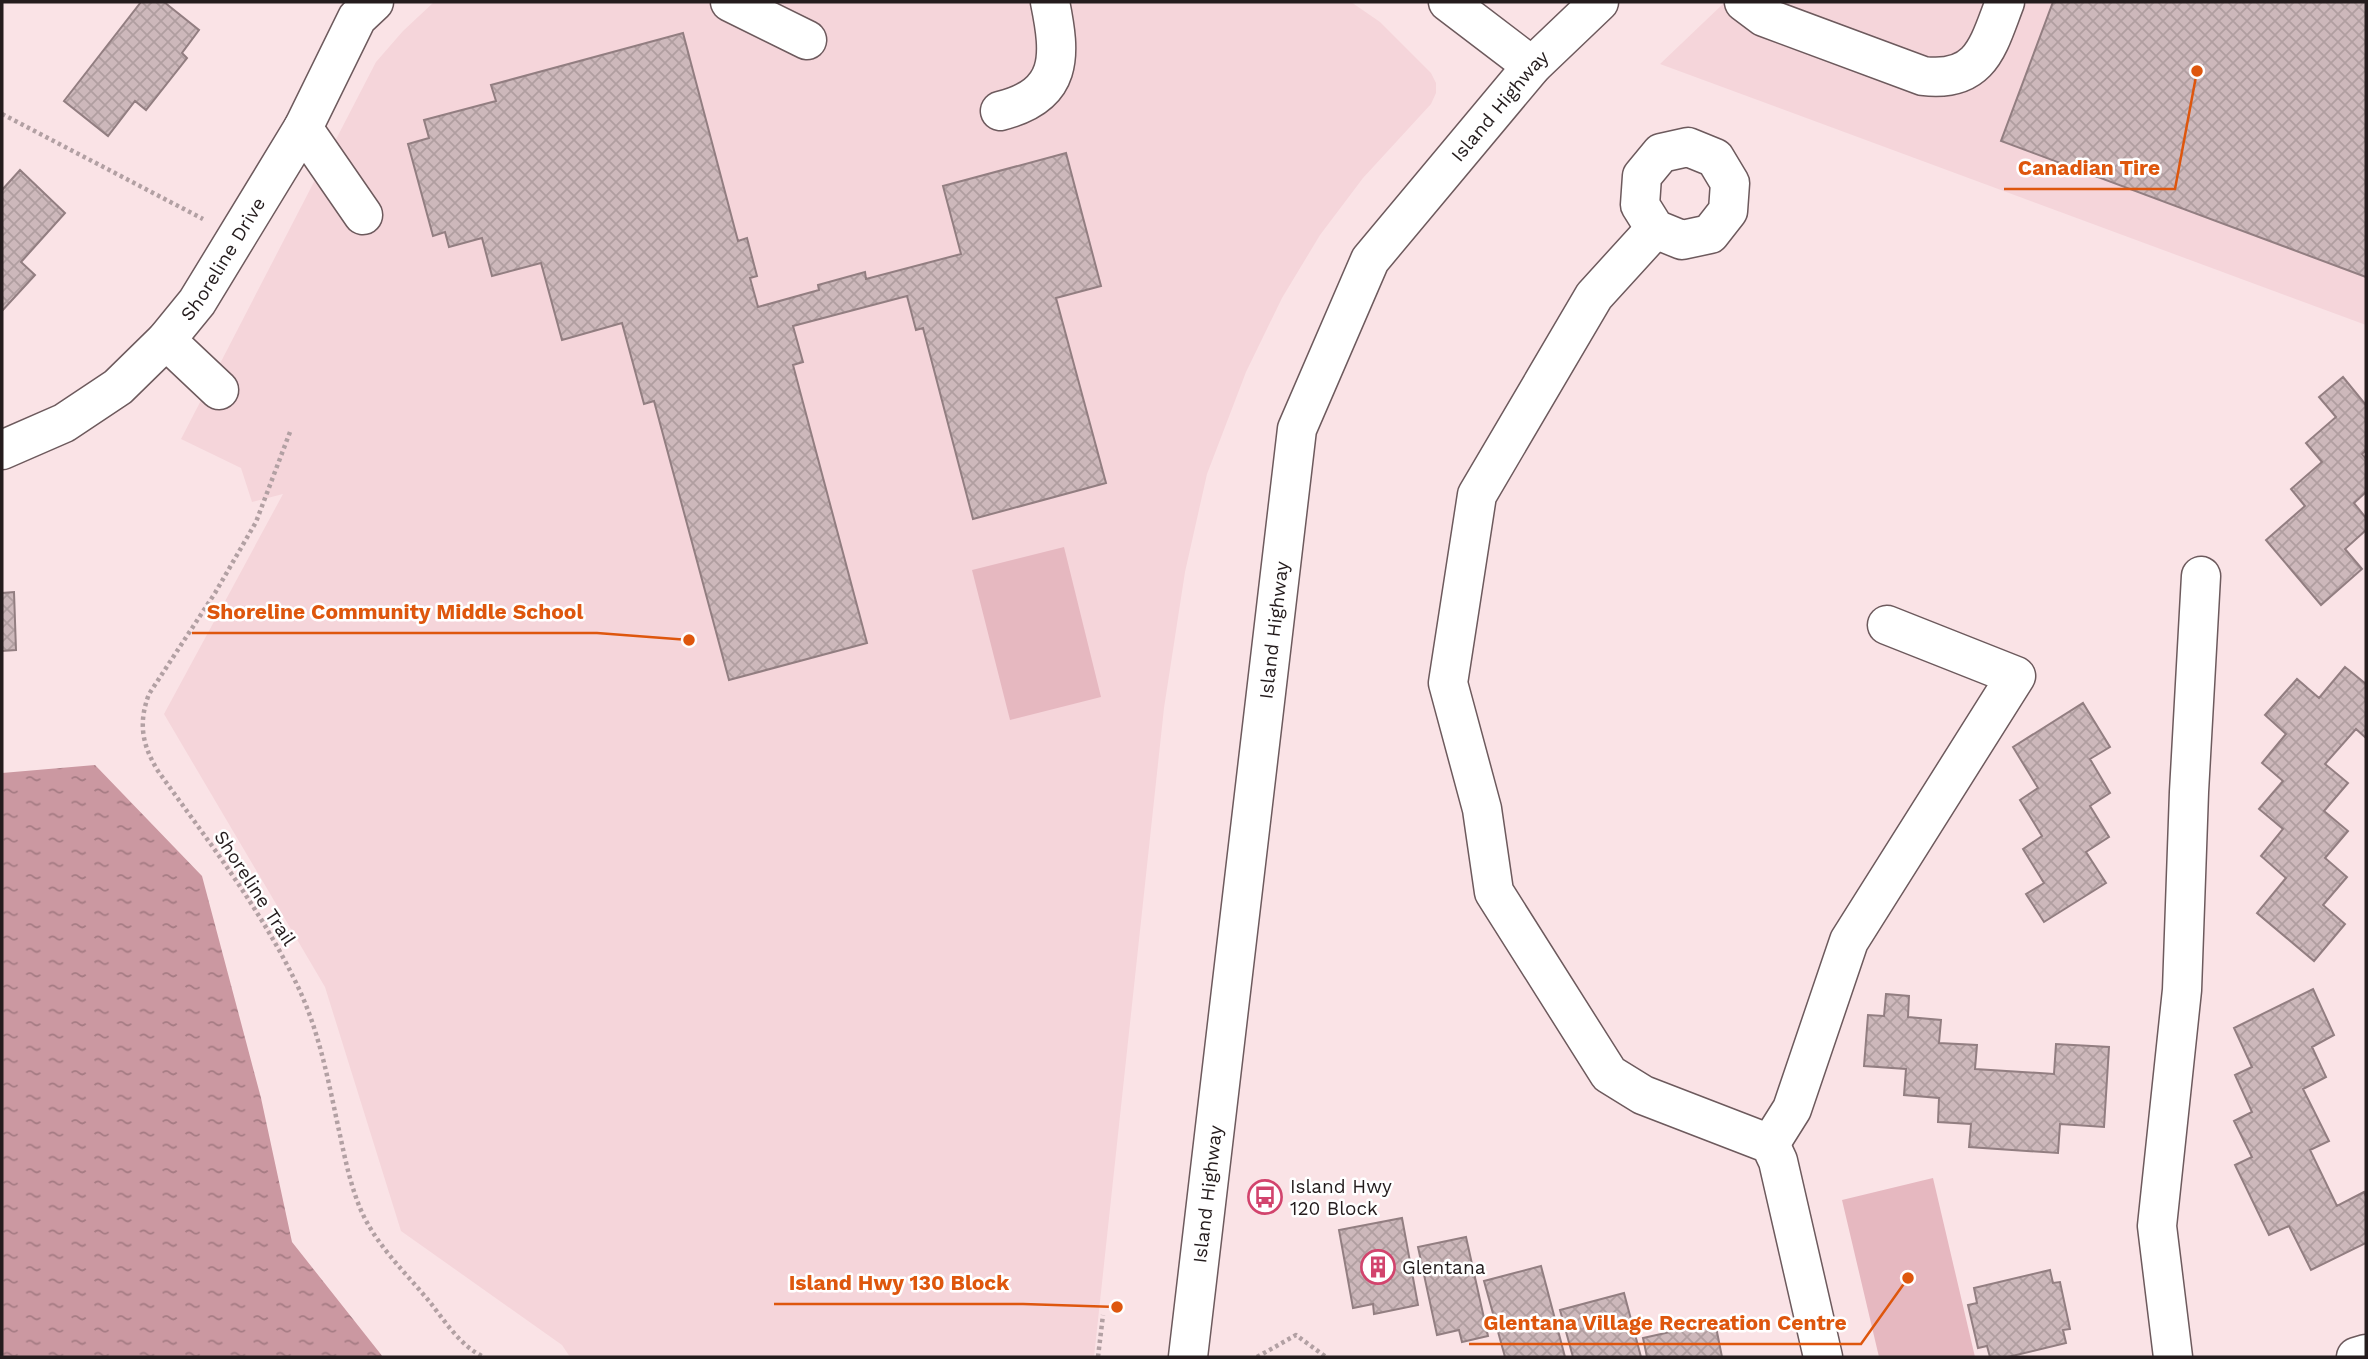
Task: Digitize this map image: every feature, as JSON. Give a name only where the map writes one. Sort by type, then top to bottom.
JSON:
[{"type":"main road","name":"Shoreline Drive","points":[[2,450],[64,423],[118,387],[166,340],[197,302],[237,237],[303,128],[357,18],[374,2]]},
{"type":"main road","points":[[730,2],[807,40]]},
{"type":"main road","points":[[1000,111],[1017,107],[1042,90],[1056,67],[1057,36],[1050,2]]},
{"type":"main road","points":[[1448,2],[1532,66]]},
{"type":"main road","name":"Island Highway","points":[[1188,1357],[1297,429],[1370,260],[1532,66],[1599,2]]},
{"type":"main road","points":[[1744,2],[1764,17],[1923,76],[1943,78],[1961,72],[1988,49],[2005,2]]},
{"type":"main road","points":[[303,128],[363,215]]},
{"type":"main road","points":[[1655,229],[1594,296],[1477,495],[1448,683],[1482,809],[1494,892],[1609,1074],[1643,1094],[1770,1143],[1778,1161],[1823,1357]]},
{"type":"main road","points":[[166,340],[219,390]]},
{"type":"main road","points":[[2173,1357],[2157,1226],[2182,990],[2201,576]]},
{"type":"main road","points":[[1770,1143],[1792,1109],[1849,941],[2016,676],[1887,625]]},
{"type":"main road","points":[[2356,1357],[2366,1354]]},
{"type":"path","points":[[2,114],[237,237]]},
{"type":"path","name":"Shoreline Trail","points":[[290,432],[256,522],[215,593],[149,694],[143,709],[142,738],[158,771],[259,915],[299,990],[326,1067],[349,1176],[360,1209],[377,1240],[461,1339],[484,1357]]},
{"type":"path","points":[[1098,1357],[1103,1315]]},
{"type":"path","points":[[1257,1357],[1296,1335],[1326,1357]]},
{"type":"shaded area","points":[[434,2],[1351,2],[1380,22],[1431,73],[1436,83],[1436,93],[1431,104],[1363,178],[1320,235],[1282,298],[1246,372],[1207,474],[1185,572],[1164,708],[1094,1357],[570,1357],[562,1345],[401,1231],[325,987],[164,714],[283,494],[252,502],[241,468],[181,439],[376,62],[403,31]]},
{"type":"shaded area","points":[[1725,2],[2366,2],[2366,325],[1660,64]]},
{"type":"shaded area","points":[[1064,547],[1101,697],[1010,720],[972,570]]},
{"type":"shaded area","points":[[1933,1178],[1975,1357],[1879,1357],[1842,1200]]},
{"type":"water","points":[[95,765],[202,876],[261,1098],[292,1242],[383,1357],[2,1357],[2,773]]},
{"type":"building","points":[[141,2],[164,2],[199,30],[182,53],[187,58],[146,110],[135,101],[108,136],[64,101]]},
{"type":"building","points":[[2053,2],[2366,2],[2366,277],[2001,141]]},
{"type":"building","points":[[683,33],[738,241],[747,238],[757,276],[750,278],[758,307],[819,290],[818,285],[865,272],[866,279],[961,254],[943,186],[1066,153],[1101,286],[1056,298],[1106,483],[973,519],[923,328],[916,330],[907,296],[793,326],[803,362],[793,365],[867,643],[729,680],[654,401],[644,404],[622,323],[562,340],[541,263],[492,276],[482,238],[449,247],[445,232],[433,236],[408,144],[429,138],[424,120],[496,101],[491,85]]},
{"type":"building","points":[[20,170],[65,213],[21,262],[35,275],[2,311],[2,190]]},
{"type":"building","points":[[2343,377],[2366,405],[2366,450],[2362,454],[2366,459],[2366,492],[2354,503],[2366,518],[2366,530],[2345,549],[2362,569],[2321,605],[2266,540],[2305,506],[2291,489],[2322,462],[2306,443],[2336,417],[2319,397]]},
{"type":"building","points":[[14,592],[16,650],[2,651],[2,593]]},
{"type":"building","points":[[2345,667],[2366,684],[2366,738],[2356,729],[2325,764],[2348,783],[2324,811],[2348,831],[2325,858],[2347,877],[2323,905],[2345,924],[2314,961],[2257,913],[2286,878],[2261,856],[2283,829],[2259,809],[2283,781],[2262,763],[2286,734],[2265,715],[2297,679],[2319,698]]},
{"type":"building","points":[[2083,703],[2110,747],[2090,759],[2110,793],[2090,806],[2109,837],[2086,852],[2106,883],[2044,922],[2026,894],[2044,883],[2023,849],[2042,836],[2020,800],[2038,788],[2013,747]]},
{"type":"building","points":[[2313,989],[2334,1035],[2312,1047],[2326,1077],[2303,1089],[2329,1141],[2310,1150],[2337,1206],[2364,1192],[2366,1243],[2311,1270],[2289,1226],[2269,1235],[2235,1165],[2252,1157],[2234,1121],[2252,1112],[2235,1075],[2252,1067],[2234,1028]]},
{"type":"building","points":[[1886,994],[1909,996],[1908,1017],[1941,1020],[1939,1043],[1977,1045],[1975,1069],[2054,1074],[2056,1044],[2109,1047],[2104,1127],[2060,1124],[2058,1153],[1969,1147],[1971,1124],[1938,1122],[1939,1098],[1904,1095],[1906,1069],[1864,1066],[1868,1015],[1884,1016]]},
{"type":"building","name":"Glentana","points":[[1402,1218],[1418,1305],[1374,1314],[1373,1304],[1353,1308],[1339,1230]]},
{"type":"building","name":"Glentana","points":[[1466,1237],[1488,1336],[1462,1342],[1459,1330],[1437,1335],[1418,1247]]},
{"type":"building","name":"Glentana","points":[[1541,1266],[1565,1357],[1505,1357],[1484,1281]]},
{"type":"building","points":[[2050,1270],[2053,1283],[2060,1282],[2070,1329],[2063,1330],[2066,1343],[2008,1357],[1990,1357],[1987,1346],[1978,1348],[1968,1305],[1977,1303],[1974,1288]]},
{"type":"building","points":[[1624,1293],[1641,1357],[1573,1357],[1560,1310]]},
{"type":"building","points":[[1715,1322],[1722,1357],[1647,1357],[1643,1338]]},
{"type":"place","name":"Canadian Tire","points":[[2197,71]]},
{"type":"place","name":"Shoreline Community Middle School","points":[[689,640]]},
{"type":"place","name":"Island Hwy 120 Block","points":[[1265,1197]]},
{"type":"place","name":"Glentana","points":[[1378,1267]]},
{"type":"place","name":"Glentana Village Recreation Centre","points":[[1908,1278]]},
{"type":"place","name":"Island Hwy 130 Block","points":[[1117,1307]]}]
